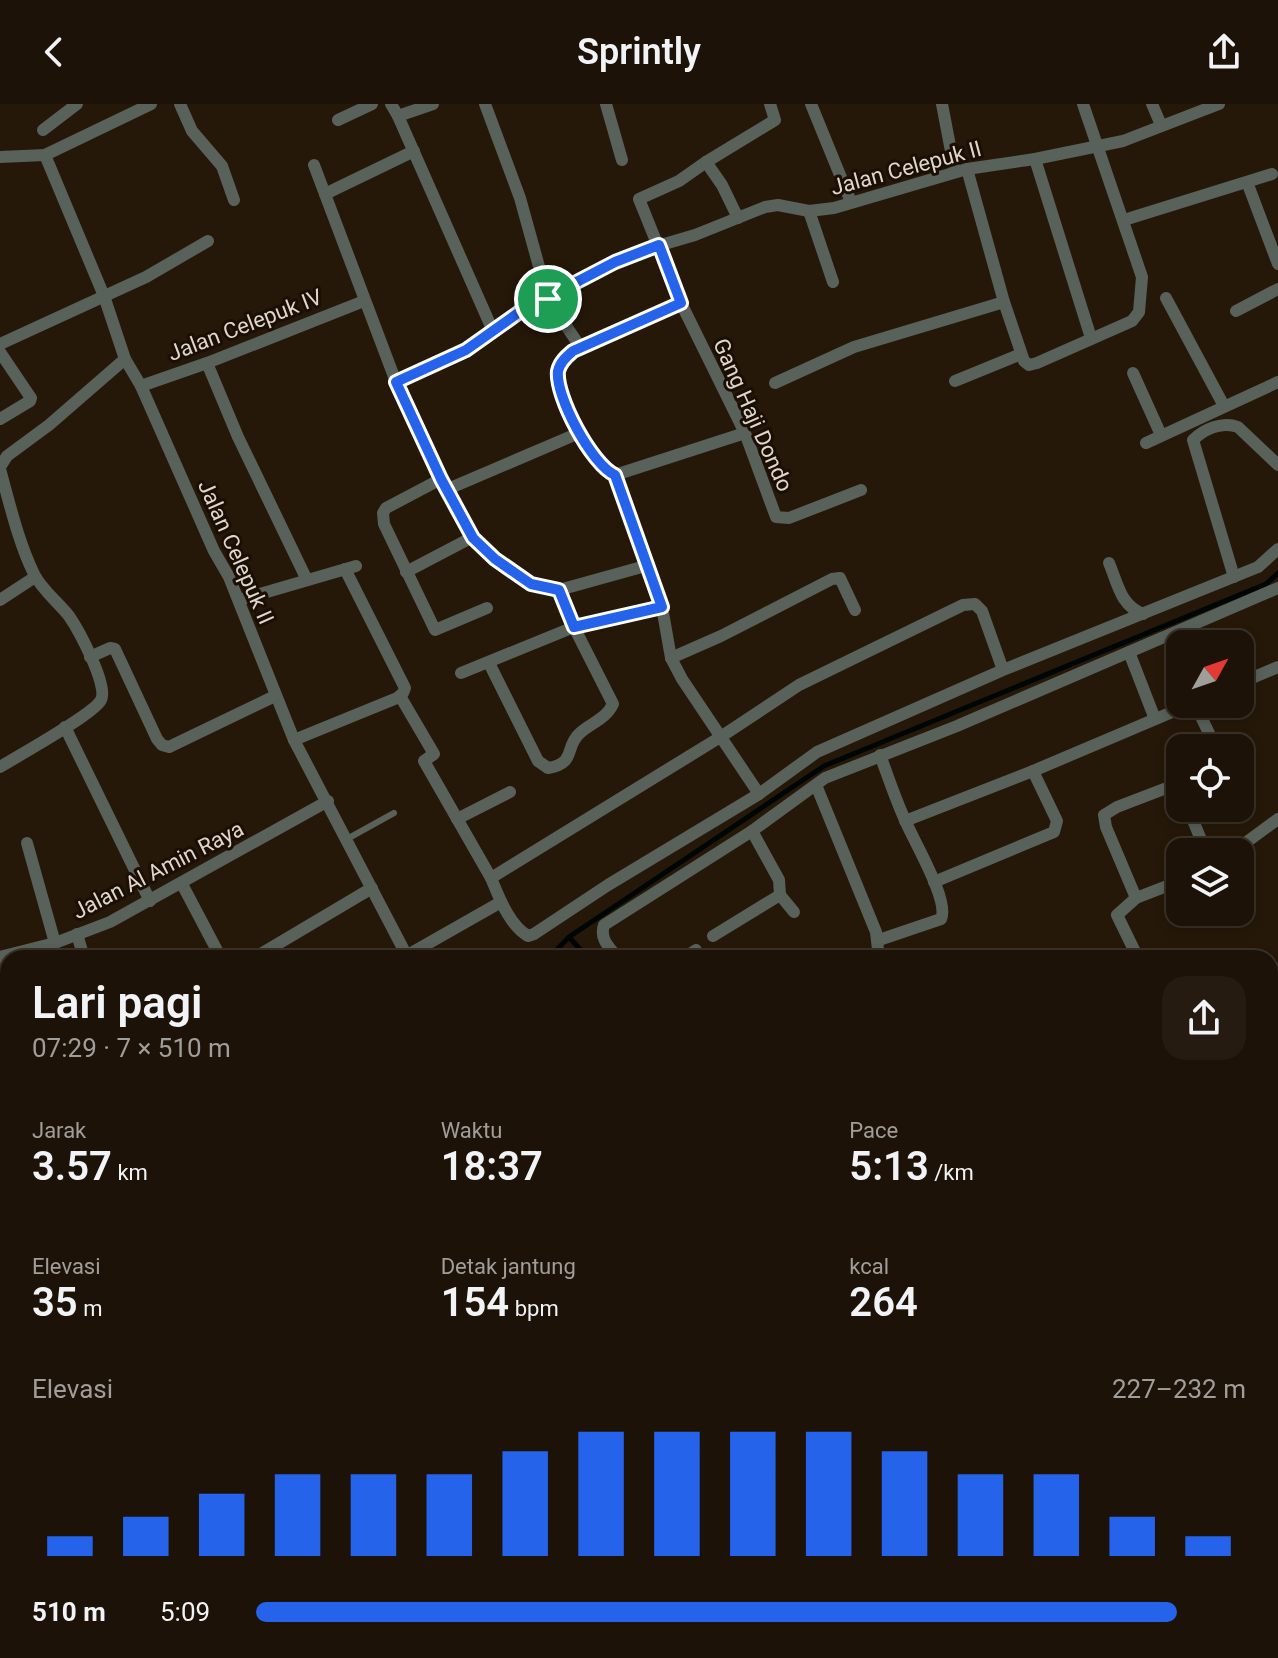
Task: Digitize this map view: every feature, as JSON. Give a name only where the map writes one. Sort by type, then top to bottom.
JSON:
[{"type":"street","points":[[43,130],[77,104]]},
{"type":"street","points":[[0,157],[45,155],[151,104]]},
{"type":"street","points":[[180,104],[192,131],[222,166],[234,200]]},
{"type":"street","points":[[338,120],[372,104]]},
{"type":"street","points":[[391,104],[493,331]]},
{"type":"street","points":[[398,116],[433,104]]},
{"type":"street","points":[[485,104],[520,198],[548,299],[581,348]]},
{"type":"street","points":[[606,104],[622,160]]},
{"type":"street","points":[[738,218],[722,185],[706,162],[775,120],[770,104]]},
{"type":"street","points":[[811,104],[851,202]]},
{"type":"street","points":[[942,104],[1021,354],[1029,365],[1115,330],[1132,321],[1139,312],[1142,277],[1083,104]]},
{"type":"street","points":[[1152,104],[1161,125]]},
{"type":"street","name":"Jalan Celepuk II","points":[[396,382],[466,350],[521,311],[615,262],[765,207],[778,205],[809,211],[834,208],[961,170],[1099,148],[1219,104]]},
{"type":"street","points":[[325,194],[414,151]]},
{"type":"street","name":"Jalan Celepuk II","points":[[45,155],[104,296],[125,359],[141,386],[239,600],[294,740],[403,950]]},
{"type":"street","points":[[1035,159],[1091,338]]},
{"type":"street","name":"Gang Haji Dondo","points":[[706,162],[679,181],[639,199],[681,303],[745,433],[778,519],[789,518],[861,490]]},
{"type":"street","points":[[314,165],[396,382],[473,538],[495,559],[531,584],[559,590],[649,565]]},
{"type":"street","points":[[1124,220],[1272,174]]},
{"type":"street","points":[[1247,182],[1278,264]]},
{"type":"street","points":[[809,211],[833,282]]},
{"type":"street","points":[[0,344],[146,277],[208,241]]},
{"type":"street","points":[[1236,311],[1278,289]]},
{"type":"street","points":[[1166,298],[1224,406]]},
{"type":"street","name":"Jalan Celepuk IV","points":[[141,386],[364,301]]},
{"type":"street","points":[[775,383],[854,347],[1004,302]]},
{"type":"street","points":[[681,303],[566,356],[558,373],[561,391],[579,433],[604,468],[615,475],[662,607],[671,658],[759,794]]},
{"type":"street","points":[[0,352],[31,400],[0,419]]},
{"type":"street","points":[[955,381],[1021,354]]},
{"type":"street","points":[[0,767],[94,708],[103,694],[99,675],[70,617],[35,577],[16,530],[0,468],[7,456],[49,425],[125,359]]},
{"type":"street","points":[[207,363],[238,437],[307,580]]},
{"type":"street","points":[[1133,373],[1161,435]]},
{"type":"street","points":[[1146,443],[1278,382]]},
{"type":"street","points":[[1234,577],[1193,440],[1199,434],[1223,424],[1238,427],[1278,465]]},
{"type":"street","points":[[487,608],[435,630],[384,524],[383,513],[396,502],[579,433]]},
{"type":"street","points":[[615,475],[745,433]]},
{"type":"street","points":[[406,572],[467,540]]},
{"type":"street","points":[[400,696],[434,754],[424,761],[491,878],[501,902],[528,936],[759,794],[817,754],[1003,670],[1274,560]]},
{"type":"street","points":[[1109,563],[1125,603],[1130,609],[1143,614]]},
{"type":"street","points":[[239,600],[350,567],[405,688],[400,696],[294,740]]},
{"type":"street","points":[[0,600],[35,577]]},
{"type":"street","points":[[671,658],[832,579],[841,579],[855,610]]},
{"type":"street","points":[[611,950],[601,932],[604,925],[752,831],[821,779],[957,726],[1278,588]]},
{"type":"street","points":[[489,663],[538,761],[548,768],[560,766],[578,734],[601,719],[613,704],[559,590]]},
{"type":"street","points":[[491,878],[799,685],[970,603],[982,611],[1003,670]]},
{"type":"street","points":[[461,673],[574,627],[662,607]]},
{"type":"street","points":[[90,657],[110,648],[119,653],[157,739],[169,747],[275,696]]},
{"type":"street","points":[[1129,652],[1155,719]]},
{"type":"street","points":[[1254,677],[1278,667]]},
{"type":"street","points":[[905,821],[1166,715]]},
{"type":"street","points":[[65,727],[150,901]]},
{"type":"street","points":[[817,754],[821,779],[879,940]]},
{"type":"street","points":[[877,950],[879,940],[941,919],[944,912],[880,755]]},
{"type":"street","points":[[934,882],[1054,832],[1057,821],[1033,771]]},
{"type":"street","points":[[1136,898],[1106,827],[1104,815],[1166,788]]},
{"type":"street","points":[[457,819],[510,792]]},
{"type":"street","name":"Jalan Al Amin Raya","points":[[28,950],[110,922],[328,801]]},
{"type":"street","points":[[1252,838],[1278,819]]},
{"type":"street","points":[[752,831],[779,880],[780,895],[794,912]]},
{"type":"street","points":[[27,843],[55,943]]},
{"type":"street","points":[[182,884],[217,950]]},
{"type":"street","points":[[1134,950],[1117,915],[1136,898],[1166,886]]},
{"type":"street","points":[[267,950],[372,888]]},
{"type":"street","points":[[713,936],[780,895]]},
{"type":"street","points":[[419,950],[501,902]]},
{"type":"street","points":[[77,934],[82,950]]},
{"type":"lane","points":[[347,839],[394,813]]},
{"type":"waterway","points":[[557,950],[569,937],[824,766],[1266,584],[1278,573]]},
{"type":"waterway","points":[[569,937],[581,950]]},
{"type":"route","points":[[659,245],[681,303],[573,351],[560,366],[561,391],[579,433],[596,459],[615,475],[662,607],[574,627],[559,590],[531,584],[495,559],[473,538],[441,479],[396,382],[466,350],[521,311],[548,299],[615,262],[659,245]]}]
